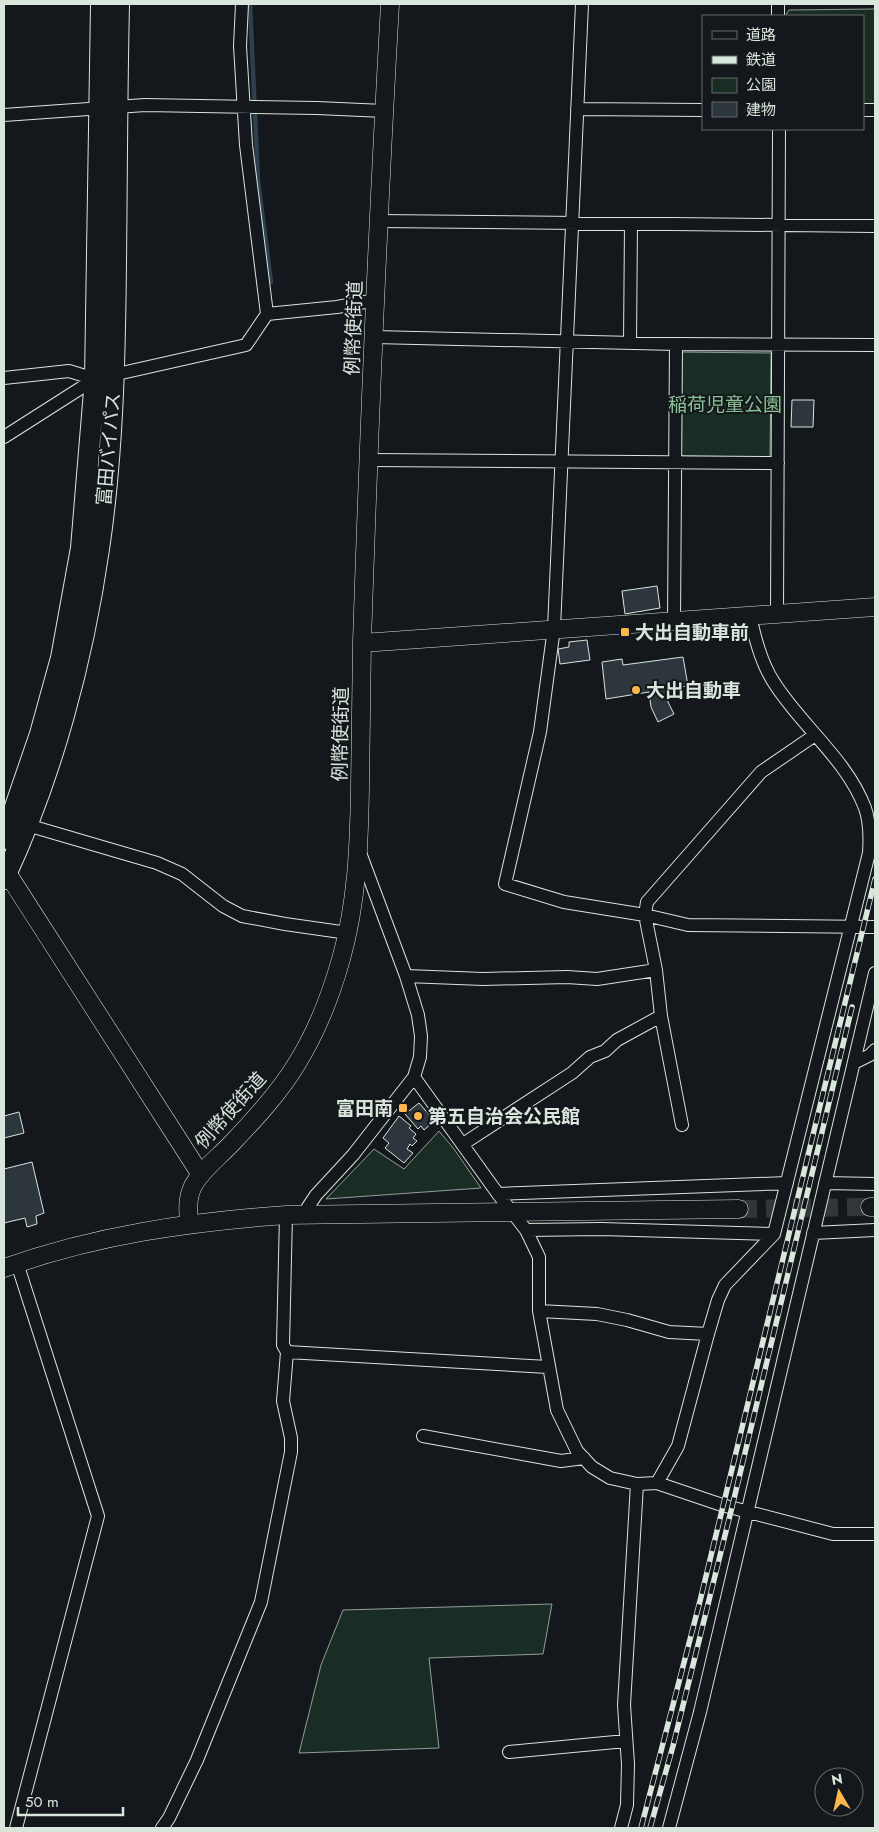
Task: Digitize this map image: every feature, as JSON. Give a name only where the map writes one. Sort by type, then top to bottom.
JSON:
[{"type":"main road","name":"富田バイパス","points":[[5,873],[27,826],[57,739],[78,661],[91,600],[99,548],[109,458],[104,377],[108,109],[101,4]]},
{"type":"main road","name":"富田バイパス","points":[[108,109],[119,4]]},
{"type":"main road","name":"富田バイパス","points":[[4,839],[40,734],[60,658],[81,548],[90,457],[104,377]]},
{"type":"street","points":[[4,437],[104,377],[246,345],[267,314],[246,144],[240,46],[242,4]]},
{"type":"street","name":"例幣使街道","points":[[189,1223],[190,1195],[201,1175],[252,1122],[296,1066],[325,1005],[340,963],[353,908],[359,850],[362,643],[378,221],[390,4]]},
{"type":"street","points":[[582,4],[554,628],[540,732],[505,884],[564,902],[645,915],[688,925],[875,927]]},
{"type":"street","points":[[4,115],[145,105],[384,111]]},
{"type":"street","points":[[577,109],[702,110]]},
{"type":"street","points":[[777,614],[779,130]]},
{"type":"street","points":[[378,221],[875,226]]},
{"type":"street","points":[[630,343],[631,224]]},
{"type":"street","points":[[267,314],[337,308],[376,300]]},
{"type":"street","points":[[374,337],[676,344],[875,345]]},
{"type":"street","points":[[674,621],[676,344]]},
{"type":"street","points":[[4,378],[69,370],[104,377]]},
{"type":"street","points":[[370,460],[778,463]]},
{"type":"street","points":[[362,643],[554,628],[875,608]]},
{"type":"street","points":[[657,1483],[678,1446],[708,1334],[718,1300],[725,1285],[774,1234],[869,853],[868,824],[865,808],[855,787],[840,764],[772,680],[762,659],[750,616]]},
{"type":"street","points":[[682,1125],[661,1016],[656,970],[645,915],[647,902],[761,772],[815,735]]},
{"type":"street","points":[[27,826],[157,863],[182,874],[223,906],[242,916],[348,933]]},
{"type":"street","points":[[306,1215],[316,1195],[353,1155],[414,1077],[420,1057],[422,1036],[418,1015],[406,976],[359,850]]},
{"type":"street","points":[[5,873],[201,1175]]},
{"type":"street","points":[[406,976],[483,979],[567,977],[597,979],[656,970]]},
{"type":"street","points":[[670,1828],[700,1712],[875,973]]},
{"type":"street","points":[[463,1144],[590,1058],[605,1051],[617,1040],[661,1016]]},
{"type":"street","points":[[854,1063],[870,1055],[875,1050]]},
{"type":"street","points":[[414,1077],[526,1230],[539,1257],[539,1311],[557,1410],[578,1451],[592,1467],[610,1478],[636,1484],[657,1483],[698,1498],[833,1534],[875,1534]]},
{"type":"street","points":[[498,1194],[787,1183]]},
{"type":"street","points":[[825,1183],[875,1184]]},
{"type":"street","points":[[16,1828],[98,1516],[11,1266],[96,1240],[189,1223],[286,1215],[739,1209]]},
{"type":"street","points":[[162,1828],[169,1818],[197,1760],[261,1602],[291,1452],[291,1438],[283,1401],[287,1352],[283,1345],[286,1215]]},
{"type":"street","points":[[526,1230],[601,1229],[774,1234]]},
{"type":"street","points":[[813,1232],[875,1230]]},
{"type":"street","points":[[539,1311],[597,1314],[628,1320],[669,1332],[708,1334]]},
{"type":"street","points":[[287,1352],[548,1367]]},
{"type":"street","points":[[422,1436],[561,1461],[584,1458]]},
{"type":"street","points":[[621,1828],[627,1805],[628,1764],[624,1705],[636,1484]]},
{"type":"street","points":[[509,1752],[626,1741]]},
{"type":"green space","points":[[875,9],[875,104],[864,104],[864,15],[786,15],[789,10]]},
{"type":"green space","name":"稲荷児童公園","points":[[680,352],[771,353],[770,457],[679,456]]},
{"type":"green space","points":[[439,1131],[481,1188],[326,1199],[374,1149],[404,1169]]},
{"type":"green space","points":[[552,1604],[543,1654],[429,1658],[439,1748],[299,1753],[321,1665],[343,1610]]},
{"type":"building","points":[[792,400],[814,400],[813,427],[791,427]]},
{"type":"building","points":[[657,586],[660,608],[625,614],[622,591]]},
{"type":"building","points":[[587,640],[590,660],[560,664],[558,649],[569,647],[569,642]]},
{"type":"building","name":"大出自動車","points":[[683,657],[688,686],[666,689],[668,702],[674,714],[658,722],[651,707],[649,692],[606,699],[602,662],[622,659],[623,665]]},
{"type":"building","name":"第五自治会公民館","points":[[419,1103],[432,1118],[429,1120],[432,1123],[424,1130],[421,1126],[418,1129],[405,1114]]},
{"type":"building","points":[[19,1112],[24,1133],[4,1138],[4,1116]]},
{"type":"building","points":[[399,1116],[411,1126],[409,1128],[416,1134],[413,1138],[417,1141],[412,1146],[410,1144],[407,1149],[413,1153],[404,1163],[385,1148],[389,1143],[383,1138]]},
{"type":"building","points":[[32,1162],[44,1213],[36,1216],[37,1224],[27,1227],[25,1218],[4,1223],[4,1169]]},
{"type":"waterway","points":[[250,4],[258,180],[271,282]]},
{"type":"tunnel","points":[[739,1209],[870,1207]]},
{"type":"railway","points":[[641,1828],[700,1601],[875,879]]},
{"type":"railway","points":[[650,1828],[673,1746],[732,1507],[852,1007]]},
{"type":"place","name":"大出自動車前","points":[[625,632]]},
{"type":"place","name":"大出自動車","points":[[636,690]]},
{"type":"place","name":"富田南","points":[[403,1108]]},
{"type":"place","name":"第五自治会公民館","points":[[418,1116]]}]
